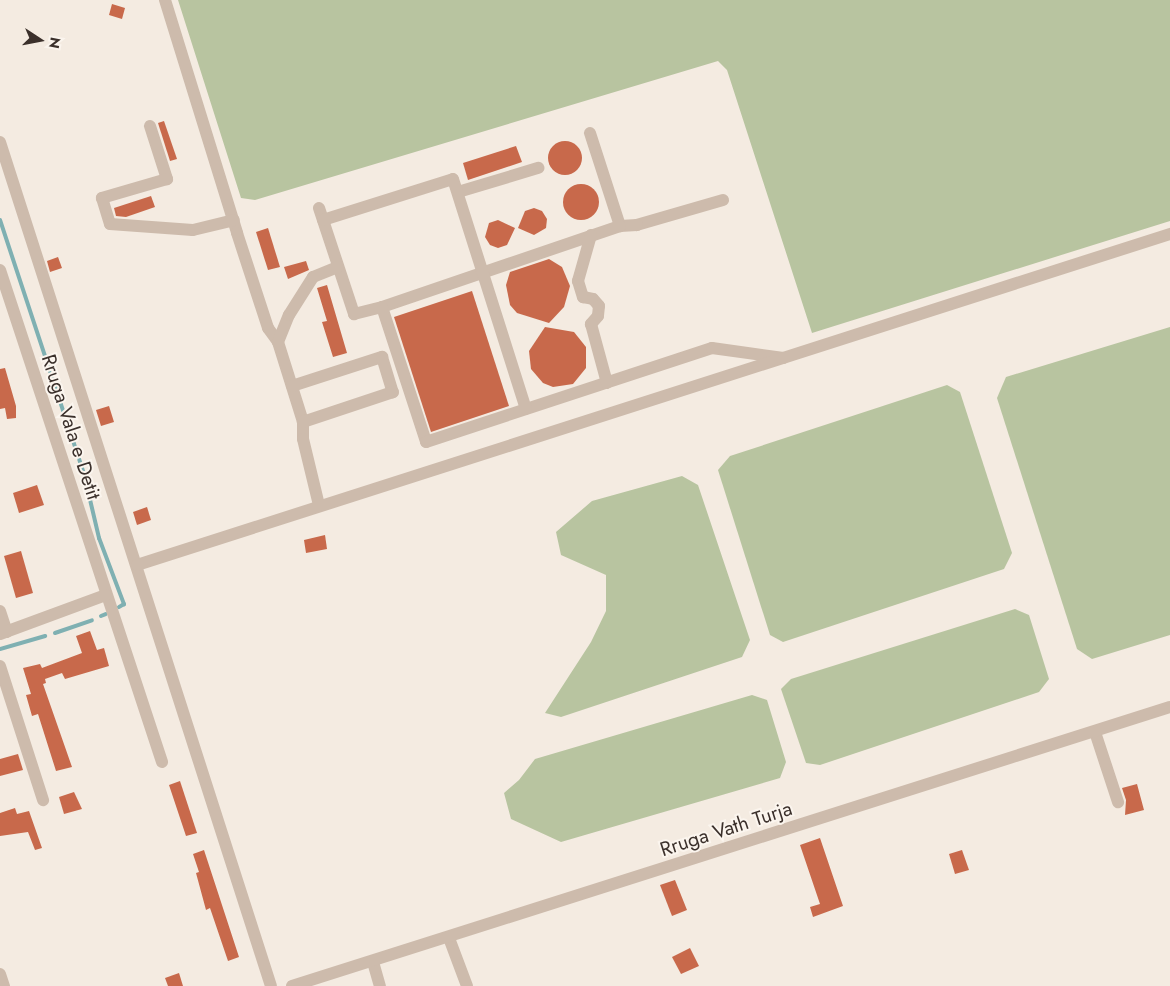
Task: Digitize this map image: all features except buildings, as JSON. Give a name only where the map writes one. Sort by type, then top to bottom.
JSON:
[{"type":"street","points":[[166,0],[268,328],[278,342],[303,422],[303,439],[318,506]]},
{"type":"street","points":[[150,126],[167,179],[102,198],[110,224],[193,230],[234,220]]},
{"type":"street","points":[[590,133],[620,226]]},
{"type":"street","points":[[0,142],[137,565],[270,986]]},
{"type":"street","points":[[458,192],[538,168]]},
{"type":"street","points":[[323,220],[453,179],[526,409]]},
{"type":"street","points":[[319,208],[354,314],[590,235],[620,226],[638,225],[723,200]]},
{"type":"street","points":[[137,565],[786,359],[1170,234]]},
{"type":"street","points":[[590,235],[578,281],[582,297],[593,299],[599,306],[598,316],[591,324],[606,383]]},
{"type":"street","points":[[278,342],[289,315],[313,277],[338,267]]},
{"type":"street","name":"Rruga Vala e Detit","points":[[0,270],[162,762]]},
{"type":"street","points":[[382,306],[426,442],[712,348],[786,359]]},
{"type":"street","points":[[292,386],[382,357],[393,392],[303,422]]},
{"type":"street","points":[[0,611],[4,633],[106,595]]},
{"type":"street","points":[[0,666],[43,800]]},
{"type":"street","name":"Rruga Vath Turja","points":[[292,986],[449,938],[1095,732],[1168,711]]},
{"type":"street","points":[[1095,732],[1118,802]]},
{"type":"street","points":[[449,938],[467,986]]},
{"type":"street","points":[[373,962],[380,986]]},
{"type":"street","points":[[0,974],[4,986]]},
{"type":"green space","points":[[178,0],[1170,0],[1170,221],[812,333],[727,70],[718,61],[255,200],[241,198]]},
{"type":"green space","points":[[1170,327],[1170,635],[1092,659],[1077,649],[997,398],[1006,377]]},
{"type":"green space","points":[[947,385],[960,392],[1012,553],[1004,569],[783,642],[770,635],[718,470],[730,456]]},
{"type":"green space","points":[[682,476],[698,485],[750,640],[742,657],[561,717],[545,713],[591,642],[606,611],[606,575],[561,555],[556,532],[592,501]]},
{"type":"green space","points":[[1015,609],[1029,615],[1049,679],[1039,692],[820,765],[806,763],[781,689],[791,679]]},
{"type":"green space","points":[[752,695],[767,700],[786,762],[780,778],[561,842],[511,819],[504,793],[519,780],[535,759]]},
{"type":"waterway","points":[[0,220],[84,474],[99,538],[124,604],[119,607]]},
{"type":"waterway","points":[[101,616],[106,614]]},
{"type":"waterway","points":[[55,633],[92,620]]},
{"type":"waterway","points":[[0,649],[45,636]]}]
